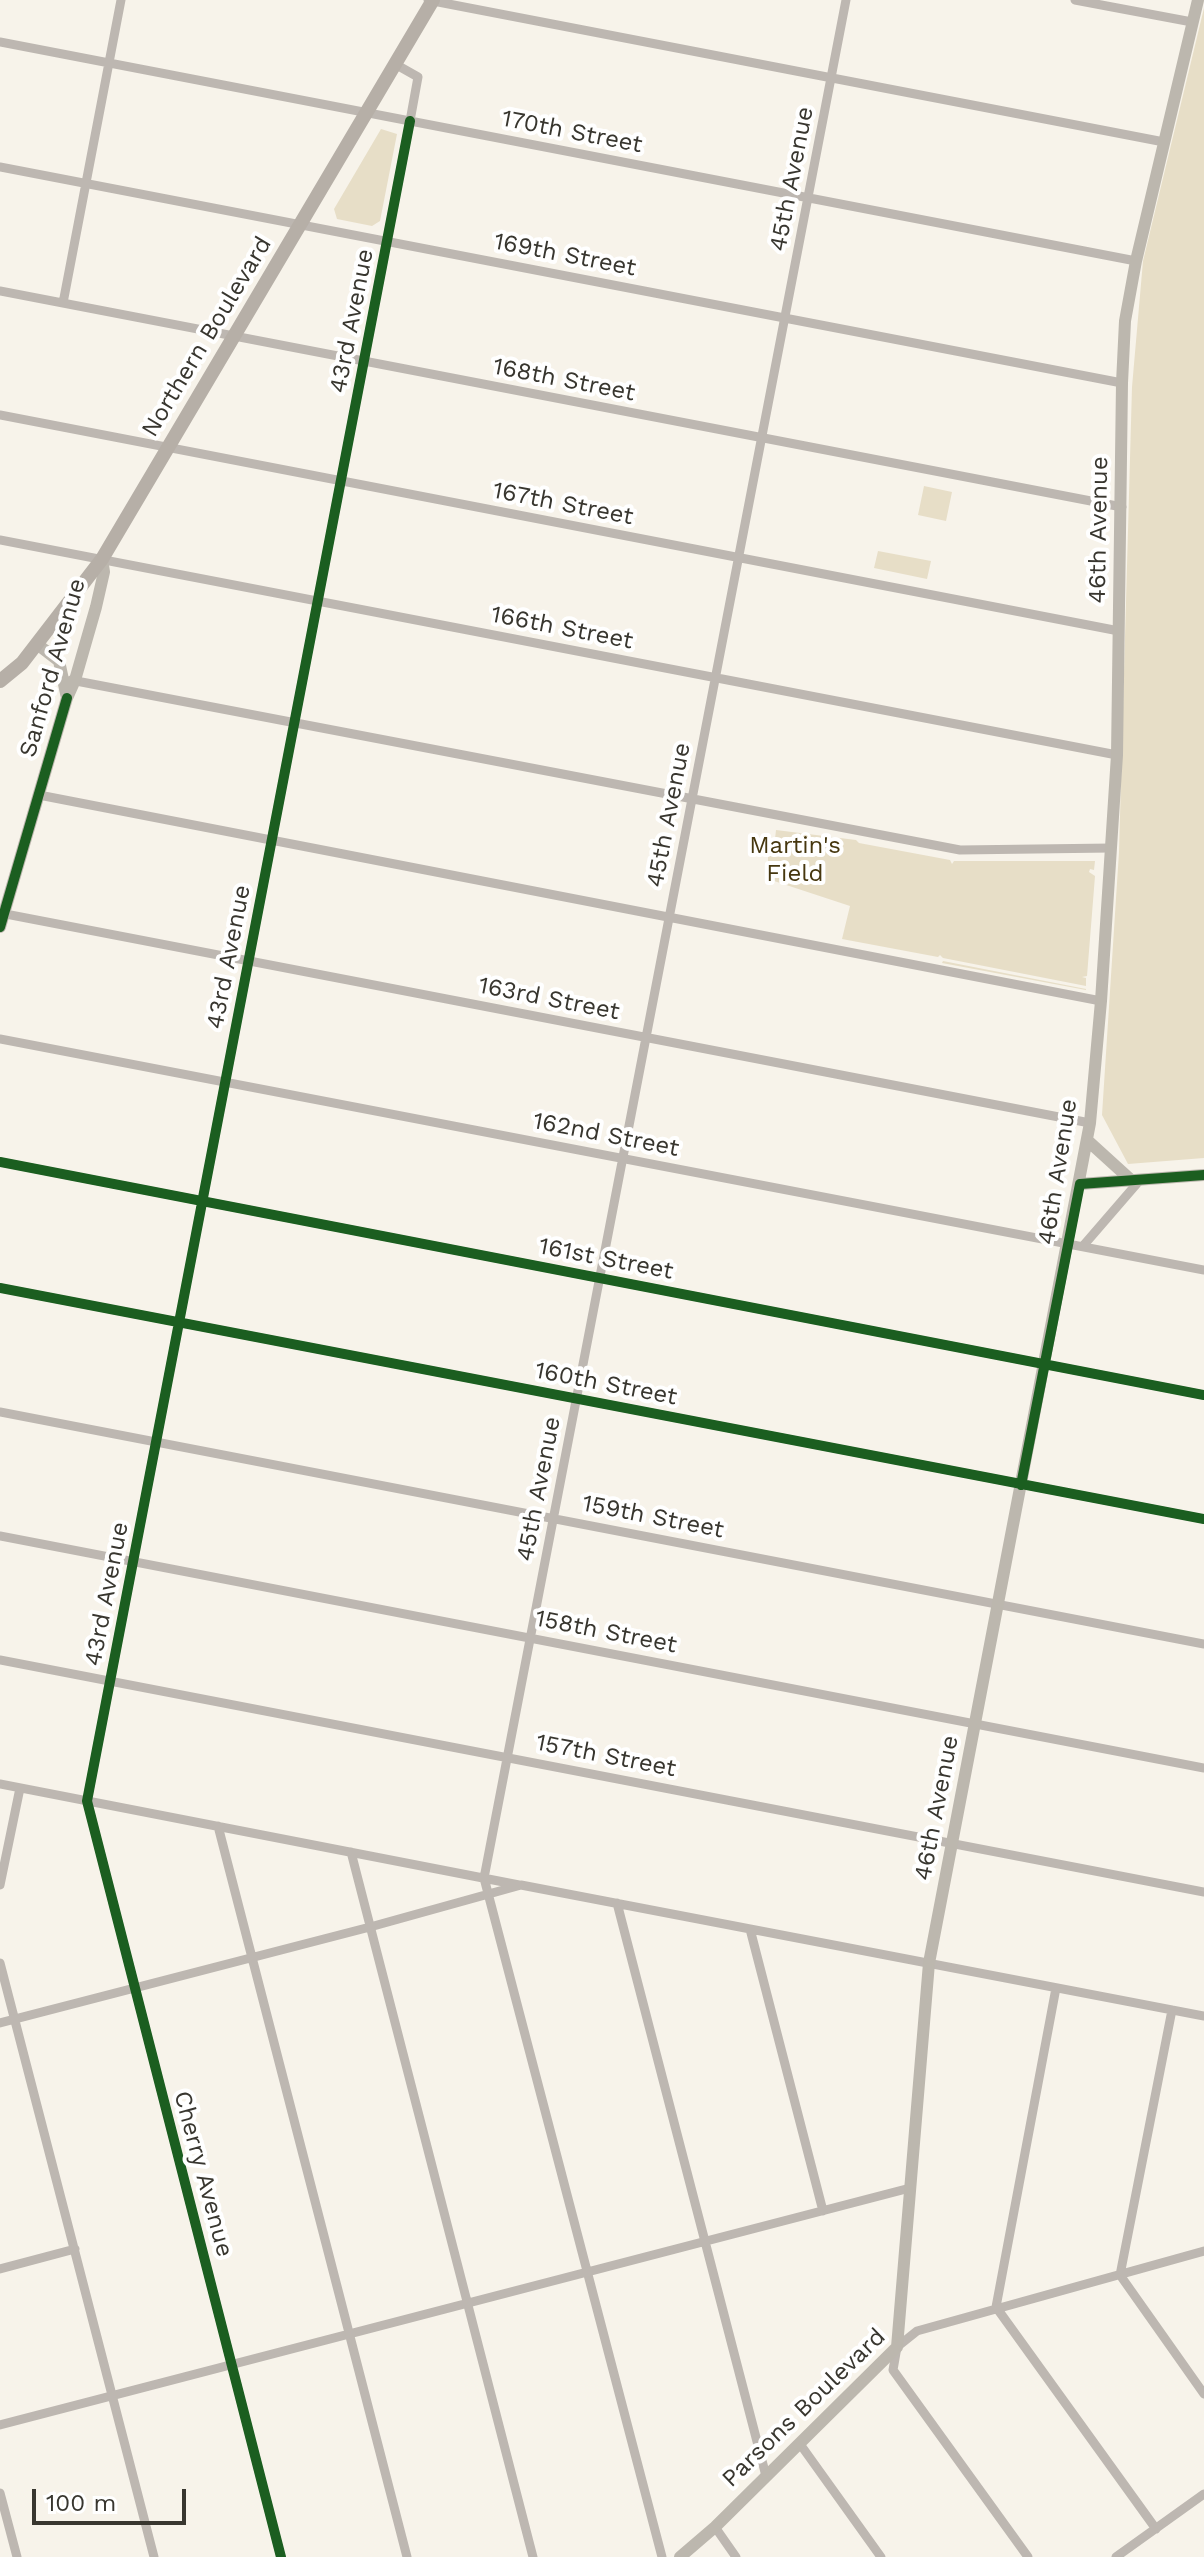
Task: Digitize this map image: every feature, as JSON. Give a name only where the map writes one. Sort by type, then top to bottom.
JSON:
[{"type":"main road","name":"Northern Boulevard","points":[[0,681],[19,666],[102,559],[431,0]]},
{"type":"street","points":[[63,303],[121,0]]},
{"type":"street","points":[[431,0],[1164,142]]},
{"type":"street","name":"45th Avenue","points":[[484,1878],[846,0]]},
{"type":"street","points":[[1075,0],[1192,22]]},
{"type":"street","name":"46th Avenue","points":[[897,2347],[929,1963],[1090,1123],[1117,755],[1125,321],[1136,261],[1198,0]]},
{"type":"street","name":"170th Street","points":[[0,42],[1136,261]]},
{"type":"street","name":"43rd Avenue","points":[[87,1801],[418,77],[395,64]]},
{"type":"street","name":"169th Street","points":[[0,167],[1122,383]]},
{"type":"street","name":"168th Street","points":[[0,291],[1122,507]]},
{"type":"street","name":"167th Street","points":[[0,415],[1119,631]]},
{"type":"street","name":"166th Street","points":[[0,540],[1117,755]]},
{"type":"street","name":"Sanford Avenue","points":[[1,918],[67,698],[69,680],[104,572],[102,559]]},
{"type":"street","points":[[37,644],[59,661],[69,680],[960,850],[1111,848]]},
{"type":"street","points":[[0,664],[19,666]]},
{"type":"street","points":[[39,795],[1101,1001]]},
{"type":"street","name":"163rd Street","points":[[1,918],[249,961],[1090,1123]]},
{"type":"street","name":"162nd Street","points":[[0,1039],[1204,1270]]},
{"type":"street","points":[[1087,1140],[1136,1180]]},
{"type":"street","name":"161st Street","points":[[0,1162],[1204,1395]]},
{"type":"street","points":[[1080,1184],[1204,1175]]},
{"type":"street","points":[[1083,1246],[1136,1180]]},
{"type":"street","name":"160th Street","points":[[0,1288],[1204,1519]]},
{"type":"street","name":"159th Street","points":[[0,1412],[1204,1644]]},
{"type":"street","name":"158th Street","points":[[0,1536],[1204,1768]]},
{"type":"street","name":"157th Street","points":[[0,1660],[1204,1892]]},
{"type":"street","points":[[0,1784],[1204,2016]]},
{"type":"street","points":[[0,1885],[20,1788]]},
{"type":"street","name":"Cherry Avenue","points":[[87,1801],[281,2557]]},
{"type":"street","points":[[218,1826],[407,2557]]},
{"type":"street","points":[[351,1852],[533,2557]]},
{"type":"street","points":[[484,1878],[662,2557]]},
{"type":"street","points":[[0,2023],[521,1885]]},
{"type":"street","points":[[617,1903],[766,2476]]},
{"type":"street","points":[[750,1929],[823,2211]]},
{"type":"street","points":[[0,1963],[154,2557]]},
{"type":"street","points":[[1056,1988],[996,2307],[1156,2529]]},
{"type":"street","points":[[1172,2010],[1120,2275],[1204,2394]]},
{"type":"street","points":[[0,2425],[910,2188]]},
{"type":"street","points":[[0,2269],[75,2249]]},
{"type":"street","name":"Parsons Boulevard","points":[[680,2557],[715,2527],[897,2347],[917,2331],[1204,2251]]},
{"type":"street","points":[[897,2347],[893,2370],[1028,2557]]},
{"type":"street","points":[[800,2444],[881,2557]]},
{"type":"street","points":[[0,2493],[17,2557]]},
{"type":"street","points":[[1116,2557],[1204,2494]]},
{"type":"street","points":[[715,2527],[736,2557]]},
{"type":"green space","points":[[1204,8],[1204,1158],[1128,1164],[1102,1115],[1119,852],[1132,387],[1143,261]]},
{"type":"green space","points":[[381,129],[397,134],[380,221],[372,226],[337,219],[334,209]]},
{"type":"green space","points":[[924,486],[952,492],[946,521],[918,515]]},
{"type":"green space","points":[[878,551],[931,561],[927,579],[874,568]]},
{"type":"green space","name":"Martin's Field","points":[[776,830],[856,840],[950,860],[952,864],[954,861],[1095,861],[1094,870],[1090,869],[1089,872],[1095,876],[1087,976],[1082,977],[1086,978],[1086,986],[940,955],[842,939],[850,906],[768,879],[768,839],[775,839]]},
{"type":"green space","points":[[942,963],[1086,989],[1086,990]]},
{"type":"cycle path","points":[[281,2557],[87,1801],[410,121]]},
{"type":"cycle path","points":[[0,927],[67,698]]},
{"type":"cycle path","points":[[0,1162],[1204,1395]]},
{"type":"cycle path","points":[[1021,1485],[1080,1184],[1204,1175]]},
{"type":"cycle path","points":[[0,1288],[1204,1519]]}]
